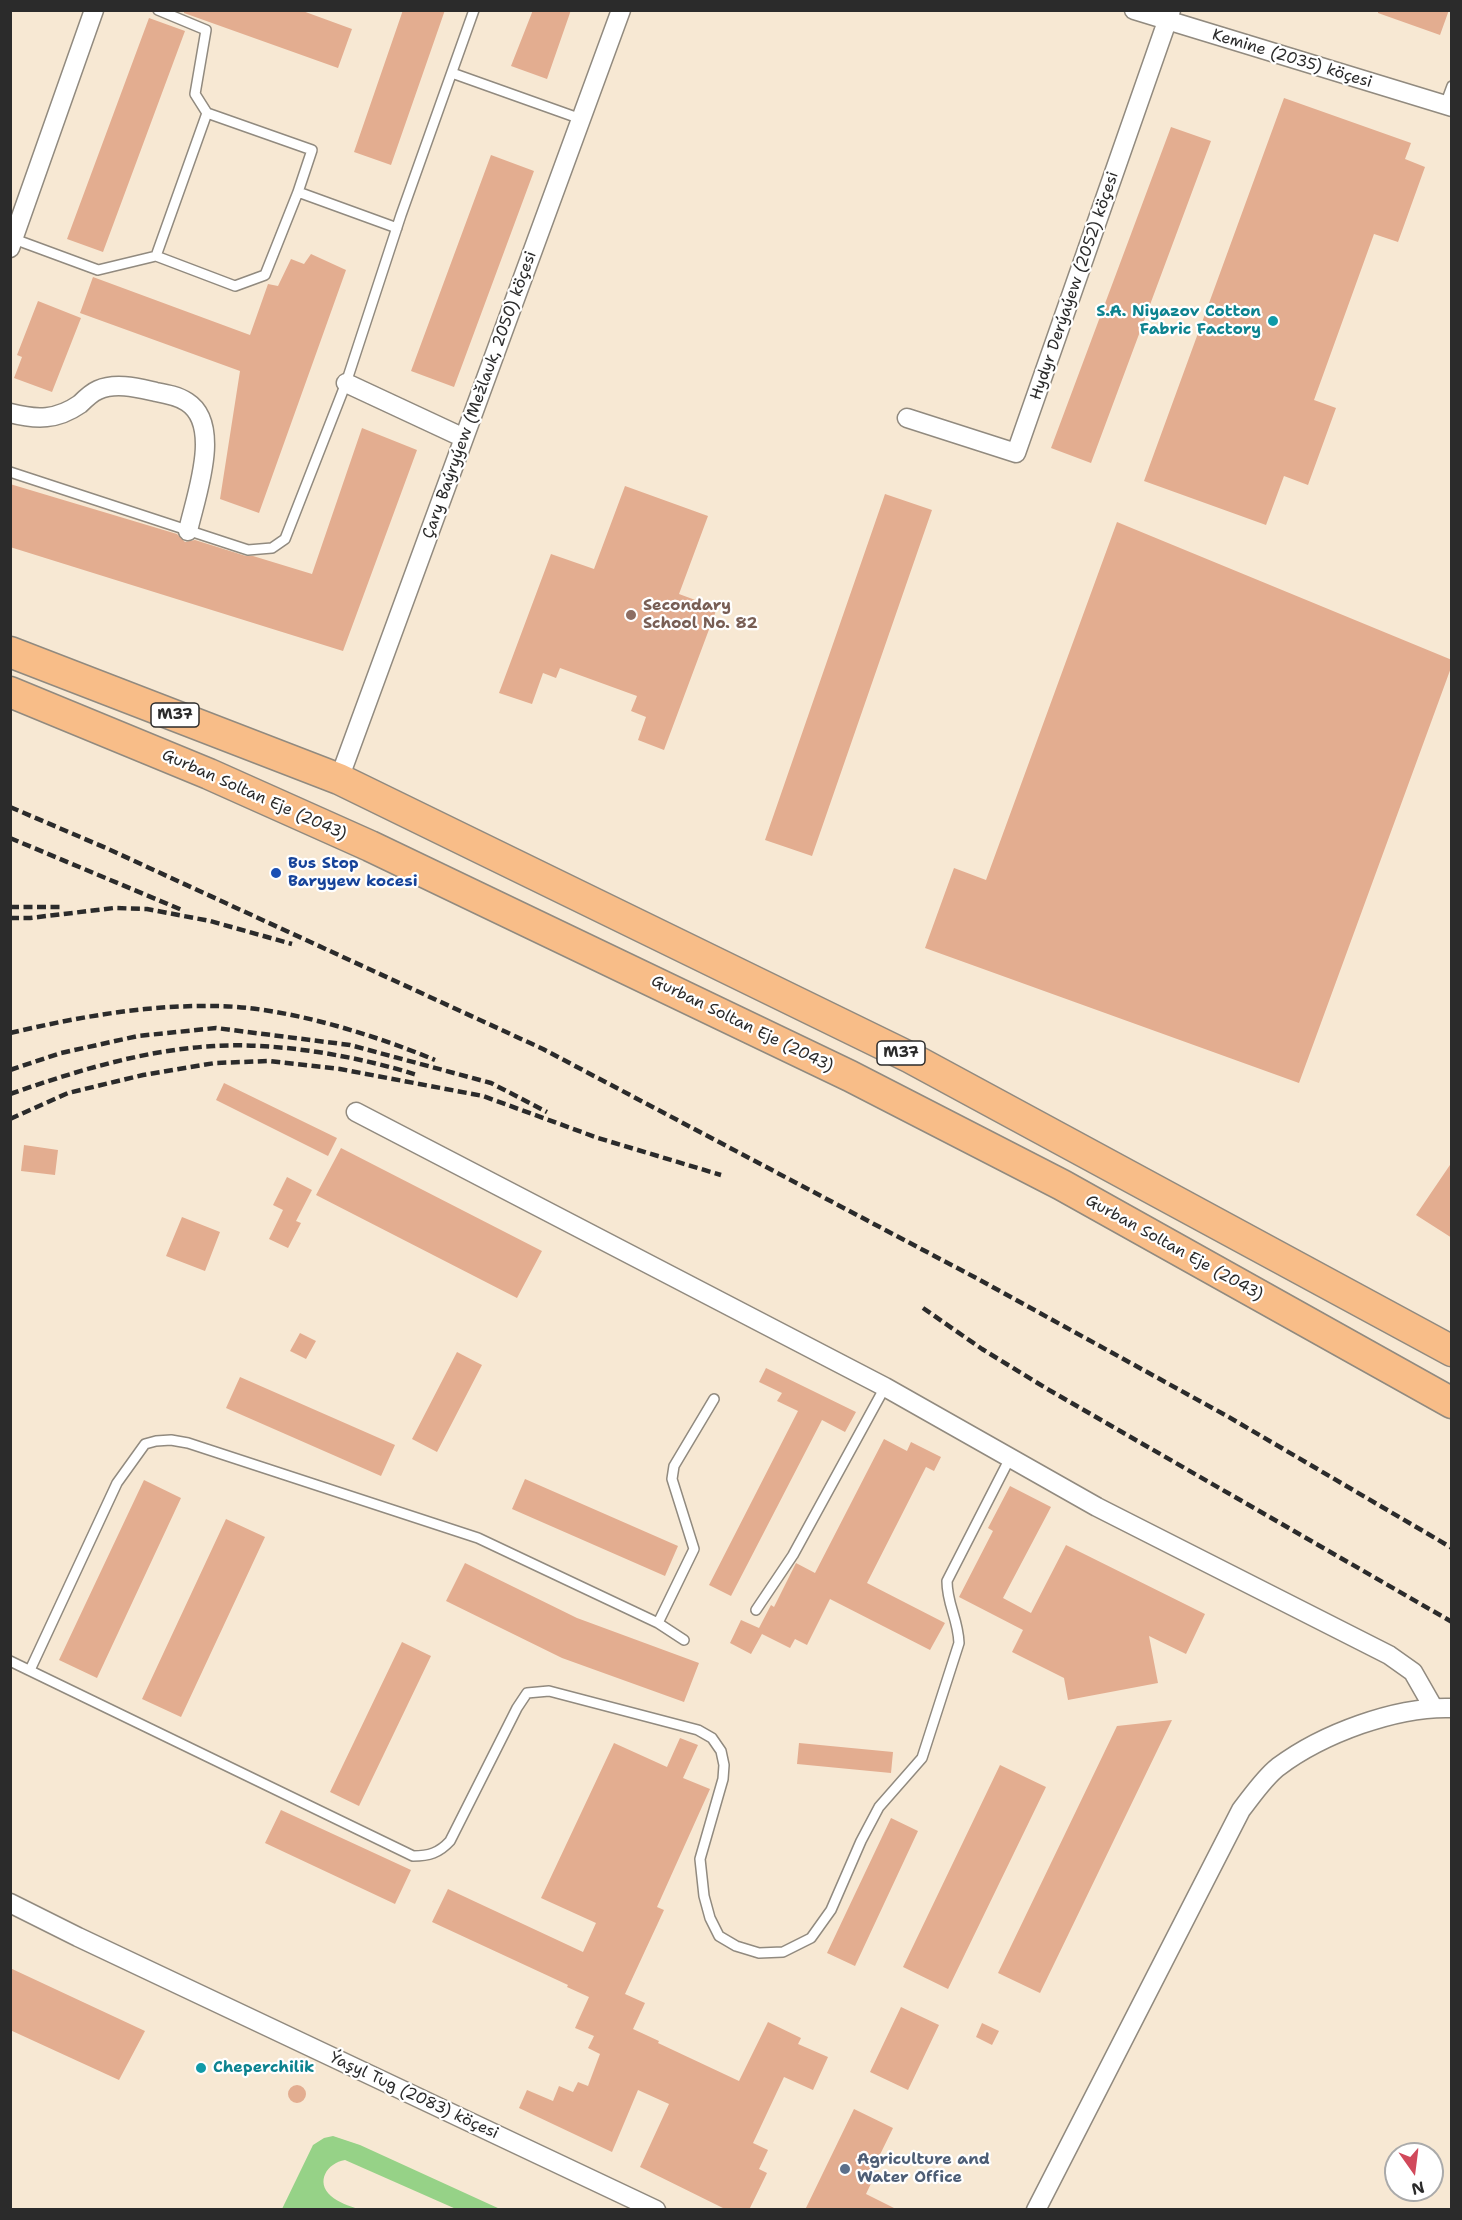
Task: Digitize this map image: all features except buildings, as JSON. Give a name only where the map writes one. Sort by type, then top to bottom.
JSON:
[{"type":"highway","name":"M37","points":[[10,652],[339,779],[911,1058],[1452,1351]]},
{"type":"highway","name":"Gurban Soltan Eje (2043)","points":[[10,692],[208,774],[370,846],[850,1076],[1062,1185],[1452,1402]]},
{"type":"street","points":[[12,244],[94,10]]},
{"type":"street","name":"Çary Baýryýew (Mežlauk, 2050) köçesi","points":[[339,779],[621,10]]},
{"type":"street","name":"Kemine (2035) köçesi","points":[[1134,10],[1169,16],[1448,106]]},
{"type":"street","name":"Hydyr Derýaýew (2052) köçesi","points":[[907,418],[1016,453],[1169,16]]},
{"type":"street","points":[[346,382],[464,438]]},
{"type":"street","points":[[10,413],[28,417],[60,416],[97,390],[116,386],[176,396],[188,403],[196,410],[201,420],[206,453],[188,531]]},
{"type":"street","points":[[356,1112],[885,1387],[1011,1456],[1097,1507],[1389,1654],[1413,1672],[1433,1707]]},
{"type":"street","points":[[1036,2210],[1241,1810],[1276,1768],[1310,1748],[1348,1730],[1391,1716],[1433,1707],[1452,1708]]},
{"type":"street","name":"Ýaşyl Tug (2083) köçesi","points":[[10,1903],[99,1948],[656,2210]]},
{"type":"lane","points":[[12,244],[98,270],[156,256],[235,286],[265,275],[312,150],[207,112],[195,93],[206,30],[158,10]]},
{"type":"lane","points":[[10,472],[248,550],[272,548],[285,539],[346,382],[397,228],[474,10]]},
{"type":"lane","points":[[452,73],[581,120]]},
{"type":"lane","points":[[1448,106],[1452,86]]},
{"type":"lane","points":[[156,256],[207,112]]},
{"type":"lane","points":[[298,192],[397,228]]},
{"type":"lane","points":[[756,1610],[793,1555],[885,1387]]},
{"type":"lane","points":[[658,1623],[694,1549],[672,1479],[674,1466],[714,1399]]},
{"type":"lane","points":[[30,1670],[117,1483],[145,1444],[156,1440],[188,1443],[478,1538],[658,1623],[684,1640]]},
{"type":"lane","points":[[10,1661],[413,1856],[428,1856],[442,1850],[450,1842],[517,1708],[527,1693],[549,1691],[698,1730],[711,1738],[720,1751],[724,1765],[723,1779],[700,1859],[704,1896],[710,1918],[719,1936],[736,1946],[759,1953],[783,1952],[811,1938],[831,1910],[861,1841],[879,1807],[922,1758],[959,1643],[958,1625],[947,1598],[947,1581],[1011,1456]]},
{"type":"green space","points":[[333,2136],[360,2145],[500,2209],[456,2209],[345,2160],[328,2169],[324,2185],[331,2196],[358,2209],[282,2209],[313,2145],[324,2138]]},
{"type":"railway","points":[[10,807],[106,848],[543,1049],[978,1279],[1227,1416],[1452,1548]]},
{"type":"railway","points":[[10,838],[182,910]]},
{"type":"railway","points":[[10,907],[60,907]]},
{"type":"railway","points":[[10,918],[30,918],[114,908],[147,909],[210,921],[292,944]]},
{"type":"railway","points":[[10,1033],[86,1017],[137,1010],[188,1006],[241,1007],[327,1023],[356,1031],[435,1060]]},
{"type":"railway","points":[[10,1070],[61,1053],[138,1036],[216,1028],[350,1045],[491,1083],[547,1112]]},
{"type":"railway","points":[[10,1094],[110,1063],[162,1052],[214,1046],[290,1048],[343,1056],[417,1075]]},
{"type":"railway","points":[[10,1119],[68,1093],[143,1075],[215,1063],[269,1061],[340,1069],[483,1096],[598,1138],[721,1175]]},
{"type":"railway","points":[[923,1308],[982,1349],[1049,1390],[1452,1622]]},
{"type":"place","name":"S.A. Niyazov Cotton Fabric Factory","points":[[1273,321]]},
{"type":"place","name":"Secondary School No. 82","points":[[631,615]]},
{"type":"place","name":"Bus Stop Baryyew kocesi","points":[[276,873]]},
{"type":"place","name":"Cheperchilik","points":[[201,2068]]},
{"type":"place","name":"Agriculture and Water Office","points":[[845,2169]]}]
